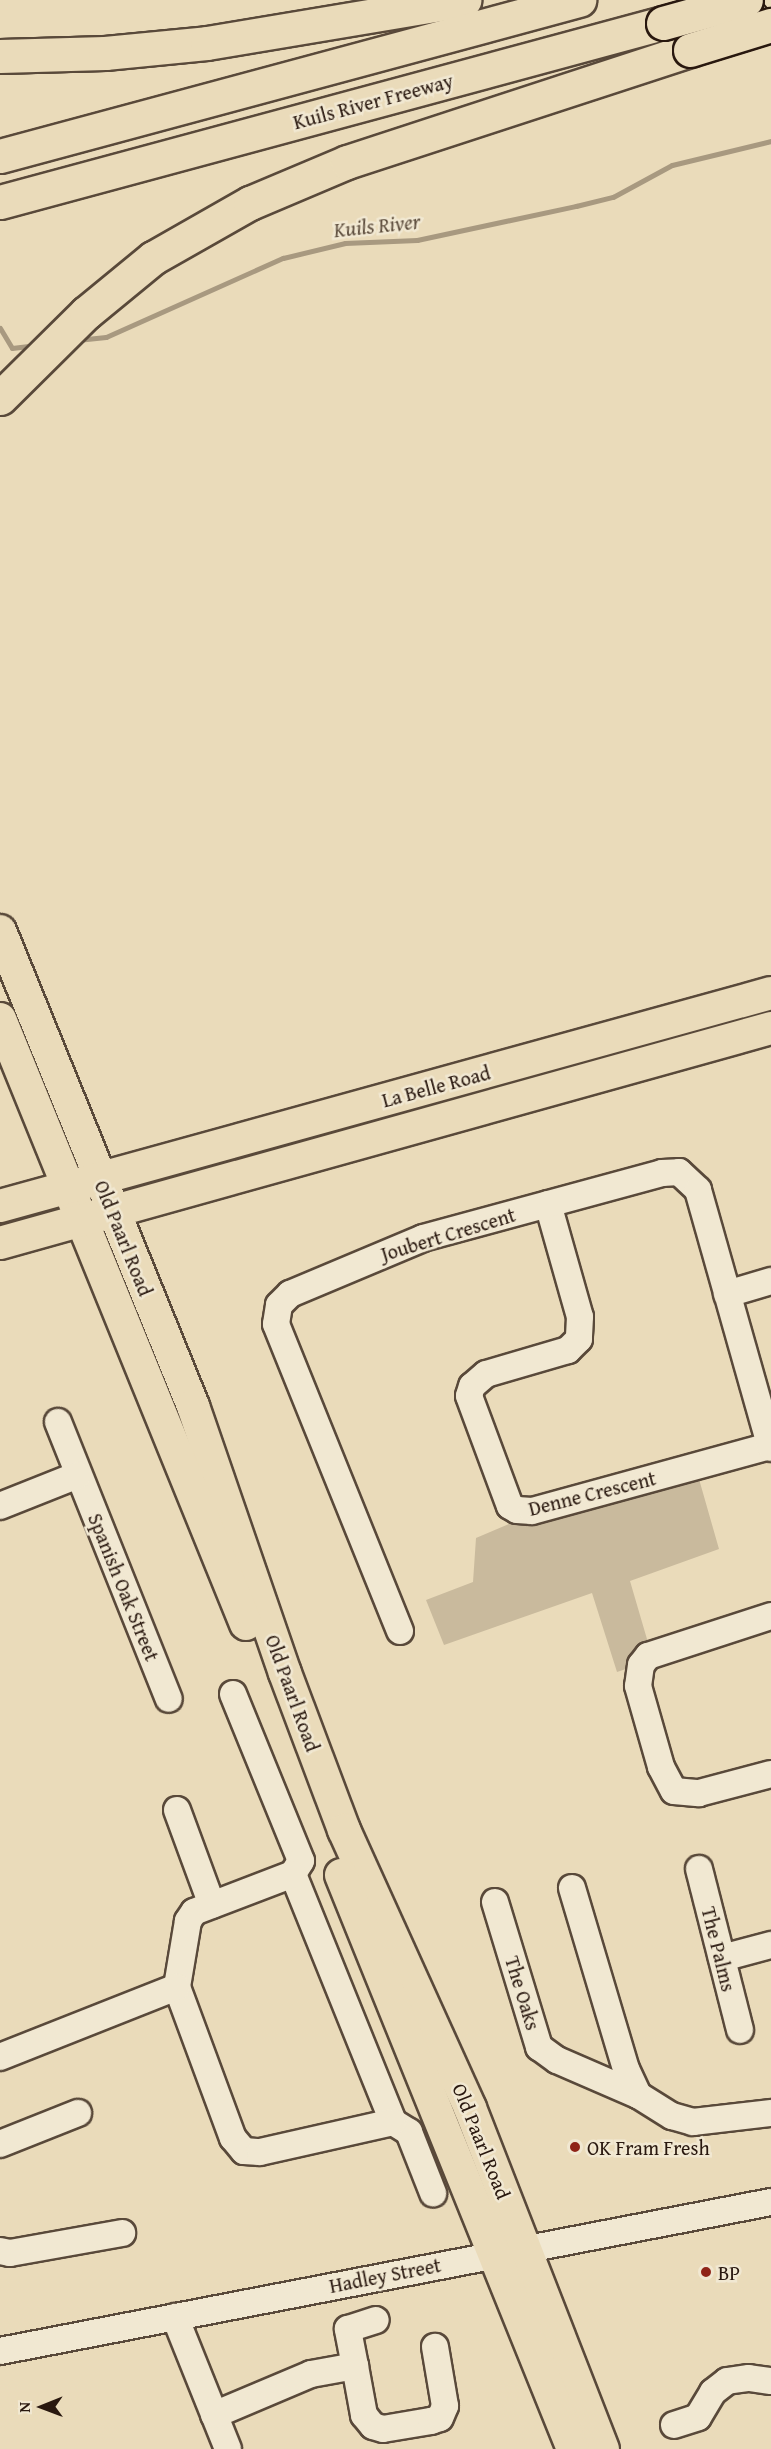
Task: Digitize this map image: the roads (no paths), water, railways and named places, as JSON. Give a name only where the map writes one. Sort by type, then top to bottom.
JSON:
[{"type":"highway","points":[[0,56],[105,53],[207,43],[464,0]]},
{"type":"highway","points":[[0,156],[579,0]]},
{"type":"highway","name":"Kuils River Freeway","points":[[0,202],[746,0]]},
{"type":"highway","points":[[0,398],[86,313],[153,258],[250,203],[347,162],[771,25]]},
{"type":"main road","name":"Old Paarl Road","points":[[0,931],[193,1406],[285,1673],[344,1830],[427,2007],[573,2449]]},
{"type":"main road","name":"La Belle Road","points":[[0,1206],[771,993]]},
{"type":"main road","points":[[674,1020],[738,1018],[771,1009]]},
{"type":"main road","name":"Old Paarl Road","points":[[0,1019],[67,1187],[224,1563],[309,1794],[510,2253],[603,2449]]},
{"type":"main road","name":"La Belle Road","points":[[0,1243],[771,1028]]},
{"type":"street","name":"Joubert Crescent","points":[[400,1631],[276,1324],[277,1312],[290,1294],[392,1248],[662,1173],[686,1175],[698,1190],[771,1447]]},
{"type":"street","name":"Denne Crescent","points":[[548,1204],[580,1317],[579,1339],[568,1350],[486,1374],[472,1386],[469,1396],[510,1506],[517,1510],[532,1511],[771,1447]]},
{"type":"street","points":[[727,1294],[771,1281]]},
{"type":"street","name":"Spanish Oak Street","points":[[58,1422],[169,1699]]},
{"type":"street","points":[[0,1506],[78,1475]]},
{"type":"street","points":[[771,1616],[658,1651],[641,1665],[638,1686],[661,1767],[674,1791],[685,1794],[771,1774]]},
{"type":"street","points":[[233,1694],[301,1861],[292,1874],[212,1905],[189,1918],[177,1988],[233,2138],[244,2151],[270,2150],[393,2122],[407,2128],[433,2193]]},
{"type":"street","points":[[177,1810],[212,1905]]},
{"type":"street","name":"The Palms","points":[[699,1869],[740,2030]]},
{"type":"street","points":[[292,1874],[393,2122]]},
{"type":"street","points":[[572,1888],[626,2069],[638,2095]]},
{"type":"street","name":"The Oaks","points":[[495,1902],[539,2047],[557,2060],[638,2095],[672,2116],[693,2122],[771,2112]]},
{"type":"street","points":[[722,1958],[771,1945]]},
{"type":"street","points":[[0,2057],[177,1988]]},
{"type":"street","points":[[0,2144],[78,2113]]},
{"type":"street","name":"Hadley Street","points":[[0,2351],[771,2202]]},
{"type":"street","points":[[0,2251],[10,2253],[122,2233]]},
{"type":"street","points":[[176,2317],[228,2449]]},
{"type":"street","points":[[376,2320],[348,2329],[369,2424],[383,2429],[440,2418],[445,2406],[435,2347]]},
{"type":"street","points":[[214,2415],[317,2373],[355,2366]]},
{"type":"street","points":[[674,2425],[698,2417],[713,2392],[727,2381],[749,2378],[771,2381]]},
{"type":"waterway","name":"Kuils River","points":[[77,340],[106,337],[283,258],[345,243],[417,240],[576,206],[613,197],[672,165],[771,141]]},
{"type":"waterway","name":"Kuils River","points":[[0,328],[12,348],[35,345]]},
{"type":"railway","points":[[740,0],[771,33]]},
{"type":"railway","points":[[757,0],[771,16]]},
{"type":"place","name":"OK Fram Fresh","points":[[575,2147]]},
{"type":"place","name":"BP","points":[[706,2272]]}]
